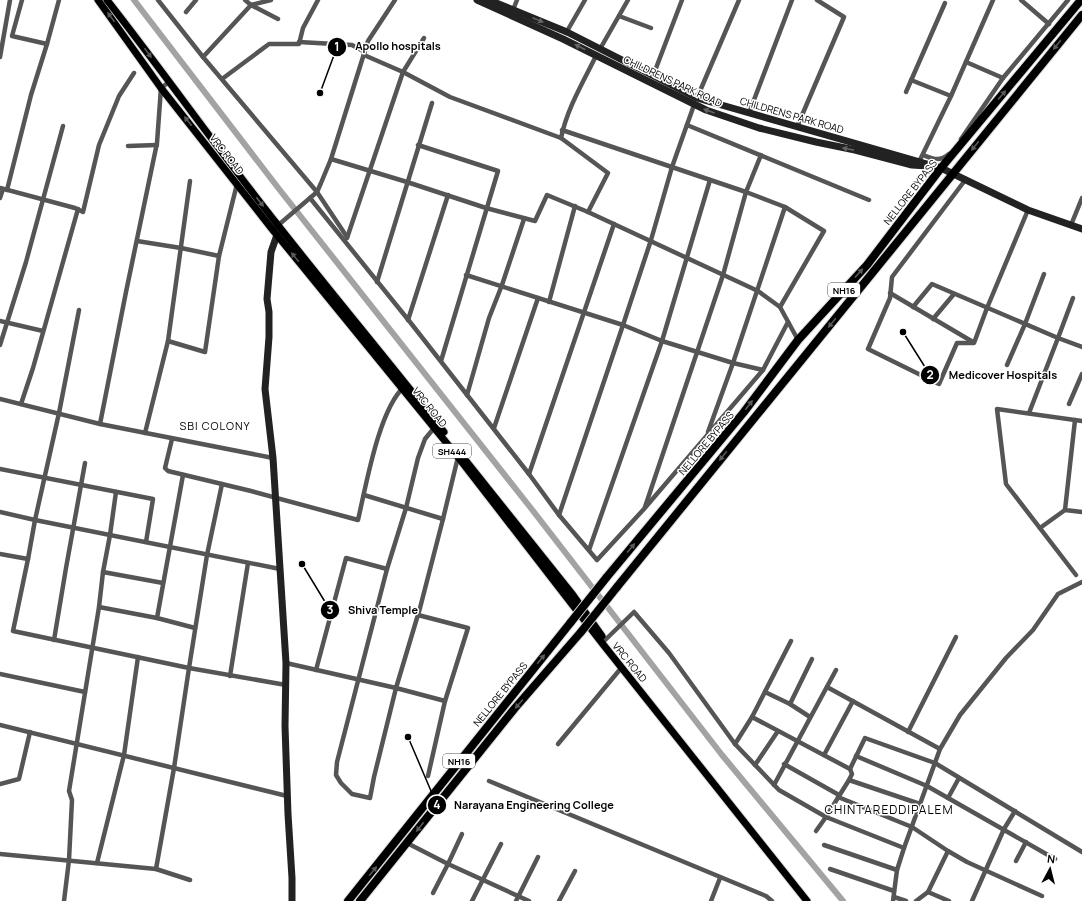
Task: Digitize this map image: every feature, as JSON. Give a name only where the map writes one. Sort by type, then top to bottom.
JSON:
[{"type":"highway","name":"NELLORE BYPASS","points":[[348,901],[606,578],[744,412],[798,340],[867,265],[941,168],[1081,0]]},
{"type":"highway","name":"NELLORE BYPASS","points":[[360,901],[515,708],[581,632],[1082,15]]},
{"type":"main road","name":"VRC ROAD","points":[[98,0],[161,88],[237,183],[275,227],[277,235],[404,386],[434,428],[806,901]]},
{"type":"main road","name":"SH444","points":[[107,0],[275,227],[573,595],[603,641],[811,901]]},
{"type":"street","points":[[0,57],[10,0]]},
{"type":"street","points":[[22,0],[12,36],[46,44]]},
{"type":"street","points":[[0,198],[59,0]]},
{"type":"street","points":[[158,0],[203,57],[317,192],[347,237]]},
{"type":"street","points":[[186,12],[196,0]]},
{"type":"street","points":[[245,0],[251,5],[278,19]]},
{"type":"street","points":[[203,57],[251,5],[271,0]]},
{"type":"street","points":[[299,42],[303,28],[318,0]]},
{"type":"street","points":[[275,227],[317,192],[331,159],[368,41],[395,0]]},
{"type":"street","name":"CHILDRENS PARK ROAD","points":[[477,0],[563,39],[598,52],[653,76],[696,101],[706,110],[759,128],[920,161]]},
{"type":"street","name":"CHILDRENS PARK ROAD","points":[[489,0],[567,32],[598,52],[696,101],[749,113],[920,161],[953,173],[1028,210],[1082,229]]},
{"type":"street","points":[[513,10],[517,0]]},
{"type":"street","points":[[563,39],[585,0]]},
{"type":"street","points":[[561,138],[562,130],[576,94],[628,0]]},
{"type":"street","points":[[653,76],[682,0]]},
{"type":"street","points":[[559,514],[623,325],[672,167],[696,101],[740,0]]},
{"type":"street","points":[[749,113],[792,0]]},
{"type":"street","points":[[797,127],[844,18],[816,0]]},
{"type":"street","points":[[920,161],[951,96],[993,0]]},
{"type":"street","points":[[1021,0],[1049,24]]},
{"type":"street","points":[[920,161],[943,159],[954,149],[1003,78],[1068,0]]},
{"type":"street","points":[[906,92],[945,3]]},
{"type":"street","points":[[619,16],[651,28]]},
{"type":"street","points":[[346,243],[403,72],[424,38]]},
{"type":"street","points":[[222,79],[269,44],[298,44],[299,42],[352,45],[364,53],[450,97],[561,138],[608,174],[588,212]]},
{"type":"street","points":[[966,62],[1003,78]]},
{"type":"street","points":[[3,189],[78,209],[83,212],[99,145],[119,96],[134,73]]},
{"type":"street","points":[[911,80],[951,96]]},
{"type":"street","points":[[100,424],[157,145],[161,88],[169,82]]},
{"type":"street","points":[[377,282],[432,103]]},
{"type":"street","points":[[687,125],[869,200]]},
{"type":"street","points":[[0,345],[26,262],[63,126]]},
{"type":"street","points":[[562,130],[746,192],[785,207],[824,231],[780,307]]},
{"type":"street","points":[[128,146],[157,145]]},
{"type":"street","points":[[418,145],[498,171],[441,361]]},
{"type":"street","points":[[644,509],[723,274],[746,192],[761,155]]},
{"type":"street","points":[[331,159],[524,219],[535,221],[546,195],[575,206],[758,291],[780,307],[798,340]]},
{"type":"street","points":[[966,179],[892,277],[890,298],[868,349],[938,384],[957,343],[974,343]]},
{"type":"street","points":[[589,550],[662,341],[710,180]]},
{"type":"street","points":[[145,433],[168,341],[190,181]]},
{"type":"street","points":[[168,341],[205,352],[219,256],[237,183]]},
{"type":"street","points":[[408,320],[448,195]]},
{"type":"street","points":[[310,198],[441,361],[559,514],[597,560],[644,509],[763,370],[788,322]]},
{"type":"street","points":[[1071,225],[1082,198]]},
{"type":"street","points":[[549,302],[575,206]]},
{"type":"street","points":[[707,436],[758,291],[785,207]]},
{"type":"street","points":[[21,404],[78,209]]},
{"type":"street","points":[[974,343],[1028,210]]},
{"type":"street","points":[[467,395],[489,318],[502,285],[524,219]]},
{"type":"street","points":[[529,474],[614,224]]},
{"type":"street","points":[[277,235],[271,252],[267,299],[269,312],[269,337],[265,389],[274,458],[286,663],[285,726],[292,901]]},
{"type":"street","points":[[137,240],[219,256]]},
{"type":"street","points":[[1007,365],[1025,324],[1044,274]]},
{"type":"street","points":[[466,275],[502,285],[549,302],[623,325],[662,341],[733,363],[763,370]]},
{"type":"street","points":[[914,307],[932,284],[1082,347]]},
{"type":"street","points":[[890,293],[974,343]]},
{"type":"street","points":[[933,319],[954,294]]},
{"type":"street","points":[[494,428],[538,298]]},
{"type":"street","points":[[1029,413],[1073,298]]},
{"type":"street","points":[[79,310],[13,631],[188,668],[286,685]]},
{"type":"street","points":[[0,321],[43,331]]},
{"type":"street","points":[[1069,404],[1082,374]]},
{"type":"street","points":[[172,439],[165,468],[168,471],[358,520],[381,429],[396,395],[404,386]]},
{"type":"street","points":[[0,399],[100,424],[274,458]]},
{"type":"street","points":[[1076,575],[1006,484],[997,409],[1082,421]]},
{"type":"street","points":[[1065,510],[1075,420]]},
{"type":"street","points":[[434,428],[425,439],[418,458],[406,508],[387,569],[337,762],[336,775],[341,783],[352,794],[370,798],[396,688],[418,615],[458,457]]},
{"type":"street","points":[[54,640],[85,463]]},
{"type":"street","points":[[0,469],[153,499],[146,542]]},
{"type":"street","points":[[157,618],[183,475]]},
{"type":"street","points":[[156,869],[174,768],[188,668],[222,484]]},
{"type":"street","points":[[64,901],[69,860],[72,800],[69,792],[116,492]]},
{"type":"street","points":[[364,495],[443,518]]},
{"type":"street","points":[[1040,528],[1065,510],[1082,512]]},
{"type":"street","points":[[0,512],[280,569]]},
{"type":"street","points":[[0,554],[28,559]]},
{"type":"street","points":[[316,670],[346,558],[387,569]]},
{"type":"street","points":[[230,676],[248,563]]},
{"type":"street","points":[[103,572],[163,583]]},
{"type":"street","points":[[906,901],[894,899],[897,870],[940,749],[960,715],[1006,658],[1033,630],[1058,594],[1082,582]]},
{"type":"street","points":[[99,607],[157,618],[195,628]]},
{"type":"street","points":[[603,641],[634,612],[670,653],[735,744],[779,790],[826,817],[904,848]]},
{"type":"street","points":[[418,615],[468,628],[445,701],[428,776]]},
{"type":"street","points":[[908,732],[956,637]]},
{"type":"street","points":[[735,744],[752,717],[791,642]]},
{"type":"street","points":[[97,863],[124,755],[138,657]]},
{"type":"street","points":[[790,704],[812,659]]},
{"type":"street","points":[[286,663],[396,688],[445,701]]},
{"type":"street","points":[[558,744],[622,666]]},
{"type":"street","points":[[774,785],[836,670]]},
{"type":"street","points":[[0,674],[85,692]]},
{"type":"street","points":[[827,687],[940,749]]},
{"type":"street","points":[[765,692],[790,704],[810,717]]},
{"type":"street","points":[[824,755],[853,701]]},
{"type":"street","points":[[752,717],[850,769]]},
{"type":"street","points":[[0,725],[287,796]]},
{"type":"street","points":[[755,765],[778,731]]},
{"type":"street","points":[[0,784],[19,779],[30,732]]},
{"type":"street","points":[[816,832],[849,780],[852,774],[850,769],[865,738],[935,763],[1082,852]]},
{"type":"street","points":[[856,756],[927,786],[1004,829],[1055,860]]},
{"type":"street","points":[[784,764],[839,796],[912,827],[948,851],[985,871],[1042,896]]},
{"type":"street","points":[[948,798],[959,778]]},
{"type":"street","points":[[849,780],[920,804]]},
{"type":"street","points":[[489,781],[766,896],[772,901]]},
{"type":"street","points":[[972,901],[1004,829],[1015,811]]},
{"type":"street","points":[[433,893],[462,834]]},
{"type":"street","points":[[1016,861],[1026,842]]},
{"type":"street","points":[[407,843],[483,880],[517,899],[529,901]]},
{"type":"street","points":[[472,901],[501,844]]},
{"type":"street","points":[[824,845],[897,870]]},
{"type":"street","points":[[916,901],[928,892],[948,851]]},
{"type":"street","points":[[0,854],[156,869],[190,880]]},
{"type":"street","points":[[517,899],[538,857]]},
{"type":"street","points":[[830,869],[894,891]]},
{"type":"street","points":[[559,901],[575,871]]},
{"type":"street","points":[[711,901],[720,878]]},
{"type":"street","points":[[928,892],[948,901]]},
{"type":"waterway","points":[[134,0],[279,189],[530,507],[722,755],[843,901]]},
{"type":"place","name":"Apollo hospitals","points":[[320,93]]},
{"type":"place","name":"Medicover Hospitals","points":[[903,332]]},
{"type":"place","name":"Shiva Temple","points":[[302,564]]},
{"type":"place","name":"Narayana Engineering College","points":[[408,737]]},
{"type":"district","name":"SBI COLONY","points":[[215,425]]},
{"type":"district","name":"CHINTAREDDIPALEM","points":[[889,809]]}]
